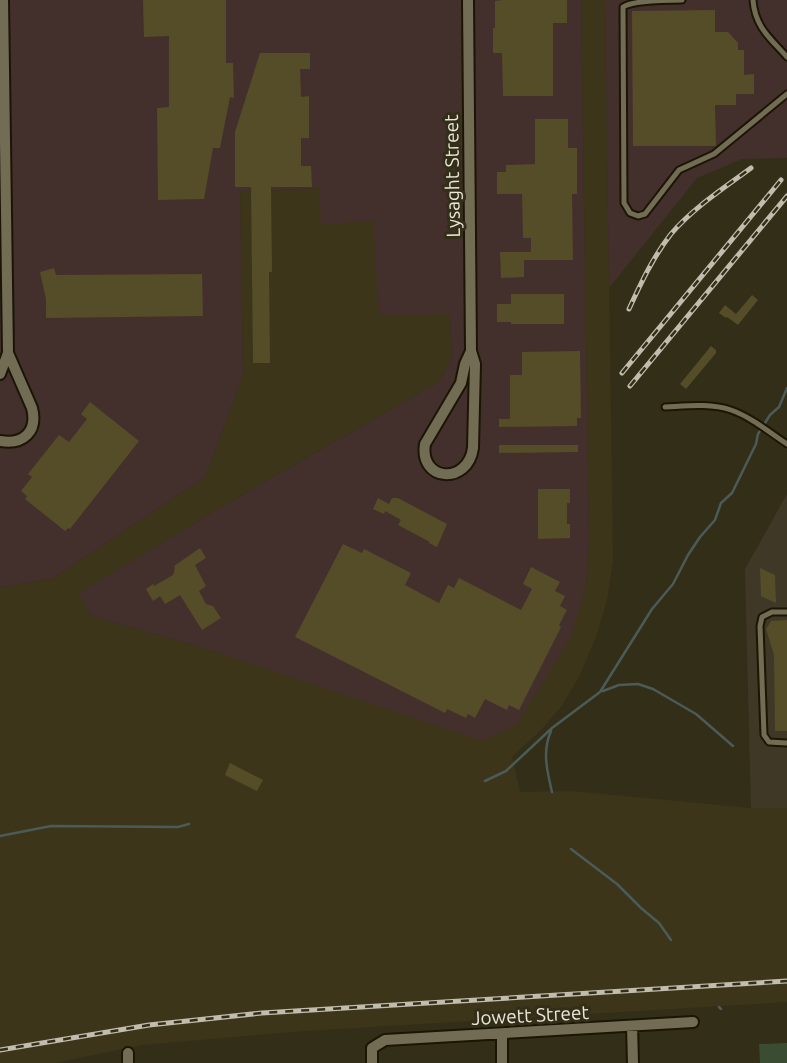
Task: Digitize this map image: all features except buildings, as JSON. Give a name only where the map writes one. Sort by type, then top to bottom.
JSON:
[{"type":"street","points":[[0,374],[8,353],[3,0]]},
{"type":"street","name":"Lysaght Street","points":[[468,0],[471,351],[475,364],[472,456],[463,469],[444,475],[427,463],[425,444],[461,383],[471,351]]},
{"type":"street","points":[[0,441],[14,442],[22,438],[30,432],[34,416],[8,353]]},
{"type":"street","name":"Jowett Street","points":[[372,1063],[372,1048],[386,1040],[693,1022]]},
{"type":"street","points":[[632,1026],[633,1063]]},
{"type":"street","points":[[502,1034],[502,1063]]},
{"type":"lane","points":[[682,0],[634,1],[623,7],[624,203],[630,214],[645,214],[679,170],[715,154],[787,94]]},
{"type":"lane","points":[[753,0],[754,12],[761,28],[787,57]]},
{"type":"lane","points":[[665,407],[706,406],[729,409],[787,444]]},
{"type":"lane","points":[[787,612],[767,614],[762,617],[760,626],[764,735],[769,742],[787,743]]},
{"type":"shaded area","points":[[0,0],[581,0],[589,542],[586,584],[572,635],[517,724],[483,741],[217,652],[92,616],[78,594],[206,516],[440,381],[452,358],[450,314],[379,315],[373,220],[321,225],[319,188],[240,192],[243,375],[205,477],[52,579],[0,587]]},
{"type":"shaded area","points":[[581,0],[605,0],[613,561],[607,600],[596,637],[579,677],[561,707],[512,757],[520,792],[571,791],[751,808],[787,808],[787,1002],[304,1031],[142,1045],[55,1063],[0,1063],[0,587],[52,579],[205,477],[243,375],[240,192],[320,188],[373,220],[450,314],[452,358],[440,381],[206,516],[79,594],[92,616],[217,652],[586,584],[589,542]]},
{"type":"shaded area","points":[[605,0],[787,0],[787,158],[742,159],[697,178],[609,288]]},
{"type":"shaded area","points":[[787,494],[787,808],[751,808],[745,569]]},
{"type":"green space","points":[[787,1043],[787,1063],[760,1063],[759,1044]]},
{"type":"waterway","points":[[485,781],[506,771],[552,728],[600,692],[652,609],[673,584],[700,537],[715,520],[721,503],[732,493],[756,444],[758,434],[770,415],[779,407],[787,388]]},
{"type":"waterway","points":[[603,691],[619,685],[638,684],[653,689],[696,714],[733,746]]},
{"type":"waterway","points":[[551,731],[546,754],[552,792]]},
{"type":"waterway","points":[[0,836],[51,826],[178,827],[189,824]]},
{"type":"waterway","points":[[571,849],[617,884],[659,923],[671,940]]},
{"type":"railway","points":[[629,309],[653,261],[671,234],[699,207],[751,168]]},
{"type":"railway","points":[[622,373],[781,180]]},
{"type":"railway","points":[[630,386],[787,196]]},
{"type":"railway","points":[[0,1050],[149,1025],[262,1013],[787,981]]}]
